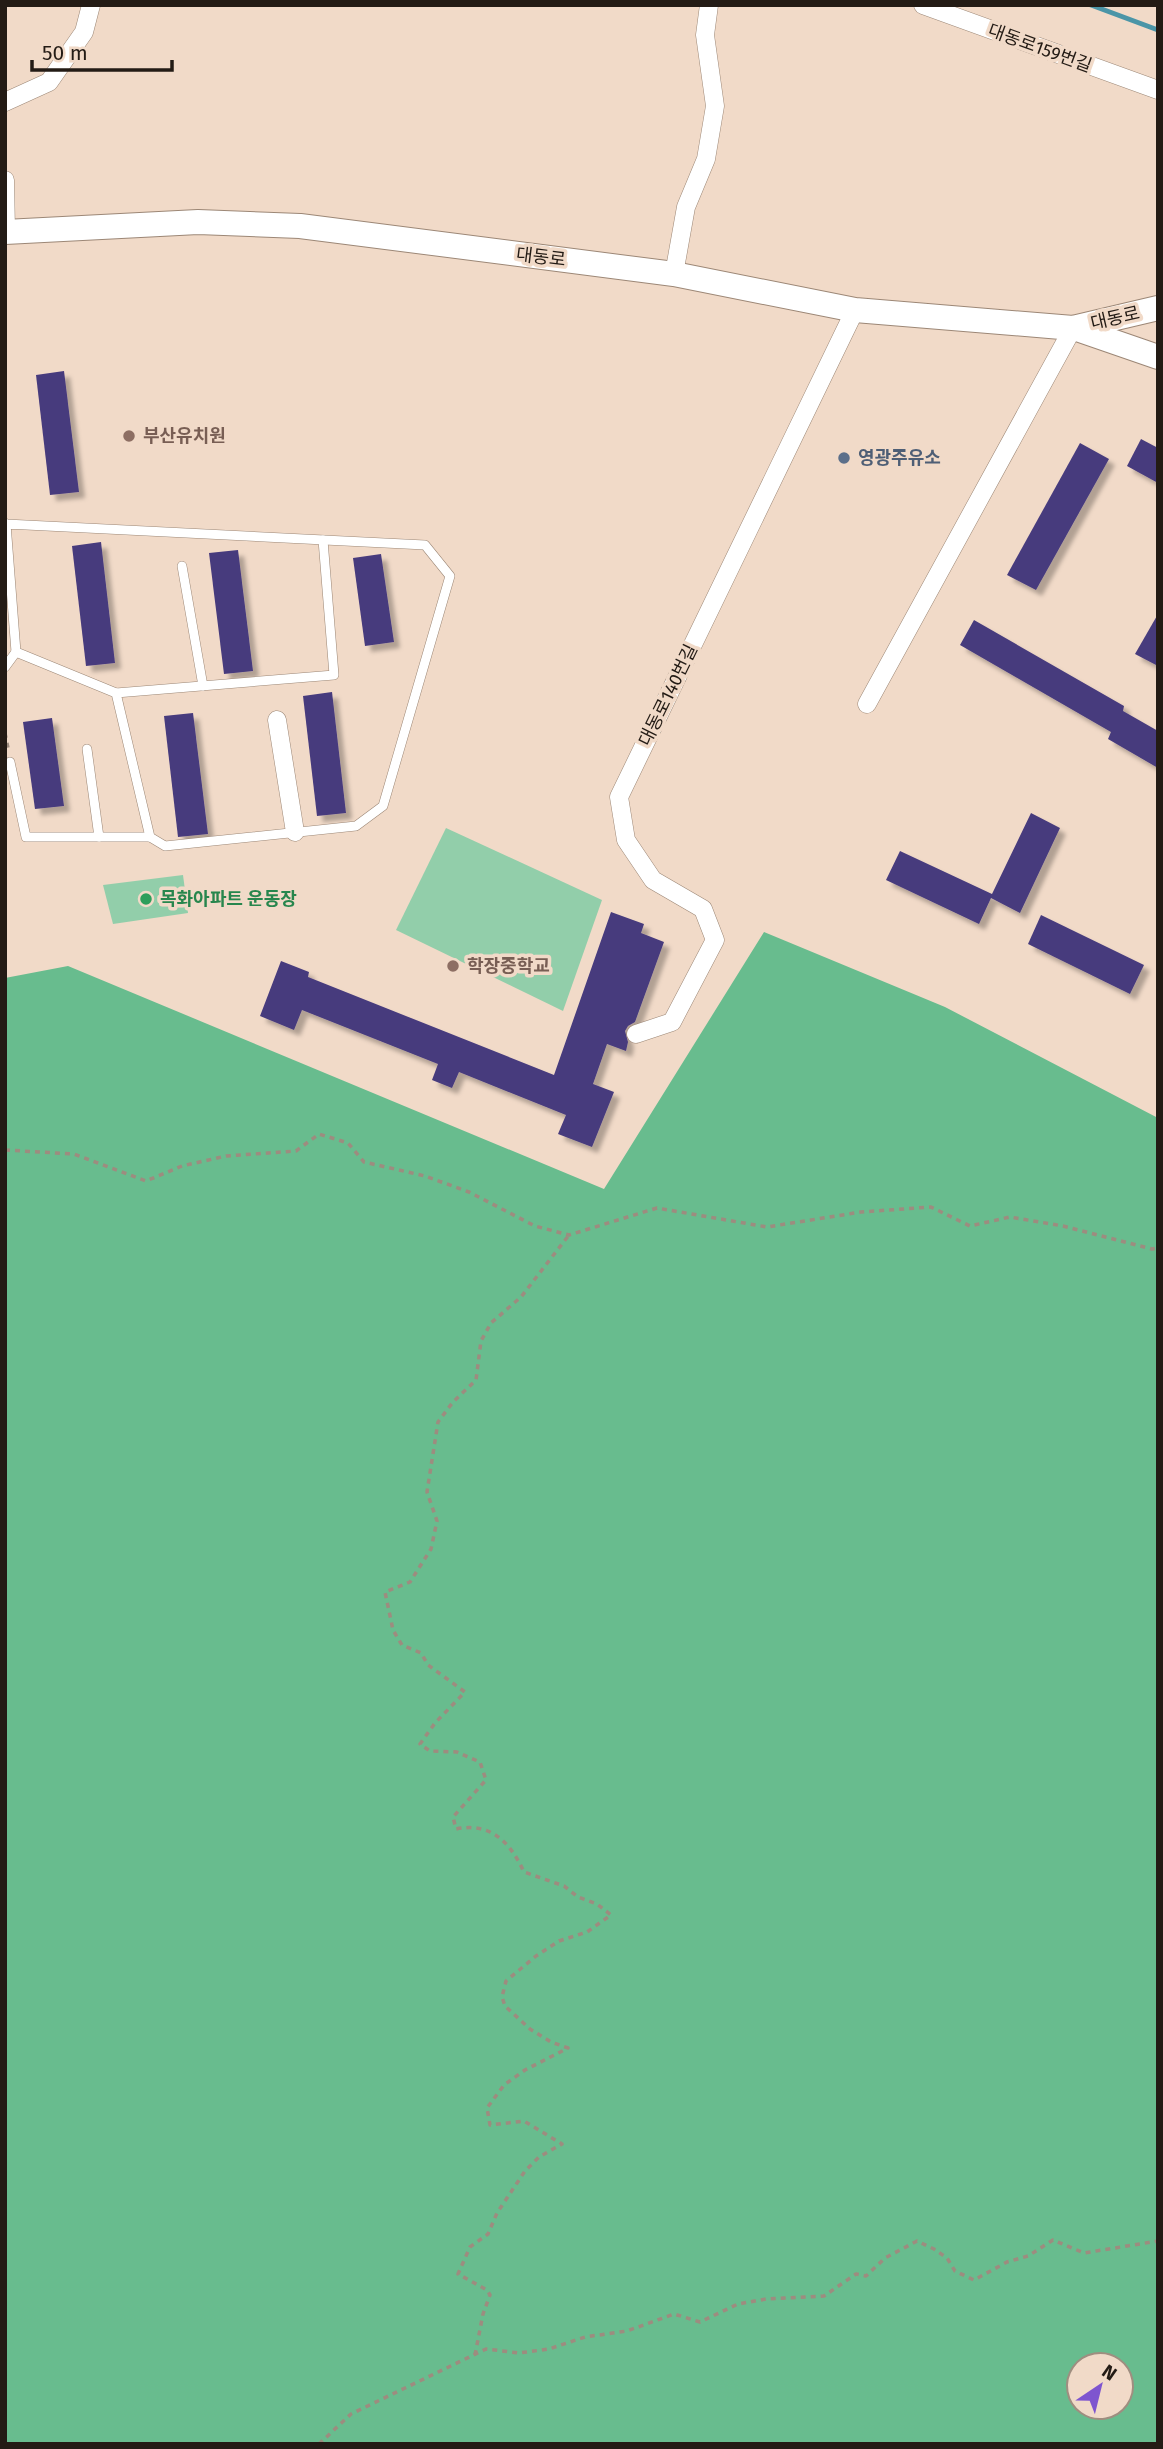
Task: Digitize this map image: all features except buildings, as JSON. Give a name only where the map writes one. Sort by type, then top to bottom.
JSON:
[{"type":"main road","name":"대동로","points":[[6,232],[198,222],[300,226],[674,274],[855,310],[1073,328],[1158,308]]},
{"type":"main road","points":[[1073,328],[1158,357]]},
{"type":"street","points":[[5,102],[48,82],[84,32],[91,5]]},
{"type":"street","points":[[674,274],[686,207],[706,159],[715,106],[705,35],[709,5]]},
{"type":"street","name":"대동로159번길","points":[[923,5],[1158,90]]},
{"type":"street","points":[[5,180],[6,232]]},
{"type":"street","name":"대동로140번길","points":[[636,1034],[672,1023],[715,940],[703,909],[653,880],[646,870],[626,840],[619,797],[855,310]]},
{"type":"street","name":"대동로","points":[[867,704],[1073,328]]},
{"type":"street","points":[[277,720],[295,832]]},
{"type":"lane","points":[[5,667],[16,652],[5,523],[425,545],[450,576],[383,806],[356,826],[165,846],[150,837],[26,837],[10,762]]},
{"type":"lane","points":[[16,652],[116,693],[334,675],[323,540]]},
{"type":"lane","points":[[182,566],[203,686]]},
{"type":"lane","points":[[116,693],[150,837]]},
{"type":"lane","points":[[87,749],[99,837]]},
{"type":"path","points":[[5,1150],[74,1154],[146,1181],[182,1166],[226,1156],[296,1151],[319,1135],[348,1143],[364,1162],[425,1176],[469,1192],[535,1226],[569,1235],[657,1208],[767,1227],[861,1212],[931,1207],[970,1226],[1010,1217],[1063,1226],[1152,1249],[1158,1248]]},
{"type":"path","points":[[475,2355],[490,2295],[487,2290],[458,2274],[470,2248],[488,2234],[497,2213],[525,2171],[539,2157],[562,2144],[524,2121],[490,2124],[487,2108],[504,2085],[525,2070],[568,2048],[551,2042],[530,2029],[505,2006],[502,1997],[506,1981],[559,1941],[587,1932],[611,1915],[564,1886],[524,1872],[507,1844],[482,1827],[456,1829],[453,1816],[486,1780],[480,1762],[457,1752],[429,1751],[420,1744],[435,1723],[465,1692],[428,1665],[421,1653],[402,1645],[393,1630],[385,1592],[410,1582],[431,1549],[437,1521],[427,1492],[438,1422],[453,1402],[476,1380],[481,1341],[491,1323],[521,1297],[569,1235]]},
{"type":"path","points":[[319,2444],[351,2414],[486,2349],[519,2353],[549,2349],[585,2337],[626,2331],[674,2314],[700,2322],[738,2304],[766,2299],[824,2296],[856,2274],[866,2276],[885,2258],[917,2241],[947,2258],[955,2271],[974,2280],[1007,2262],[1028,2256],[1053,2240],[1084,2253],[1158,2241]]},
{"type":"green space","points":[[446,828],[602,900],[563,1011],[396,930]]},
{"type":"green space","name":"목화아파트 운동장","points":[[183,875],[188,913],[113,924],[103,885]]},
{"type":"green space","points":[[764,932],[945,1007],[1158,1118],[1158,2444],[5,2444],[5,978],[68,966],[604,1189]]},
{"type":"waterway","points":[[1091,5],[1158,30]]},
{"type":"place","name":"부산유치원","points":[[129,436]]},
{"type":"place","name":"영광주유소","points":[[844,458]]},
{"type":"place","name":"목화아파트 운동장","points":[[146,899]]},
{"type":"place","name":"학장중학교","points":[[453,966]]}]
